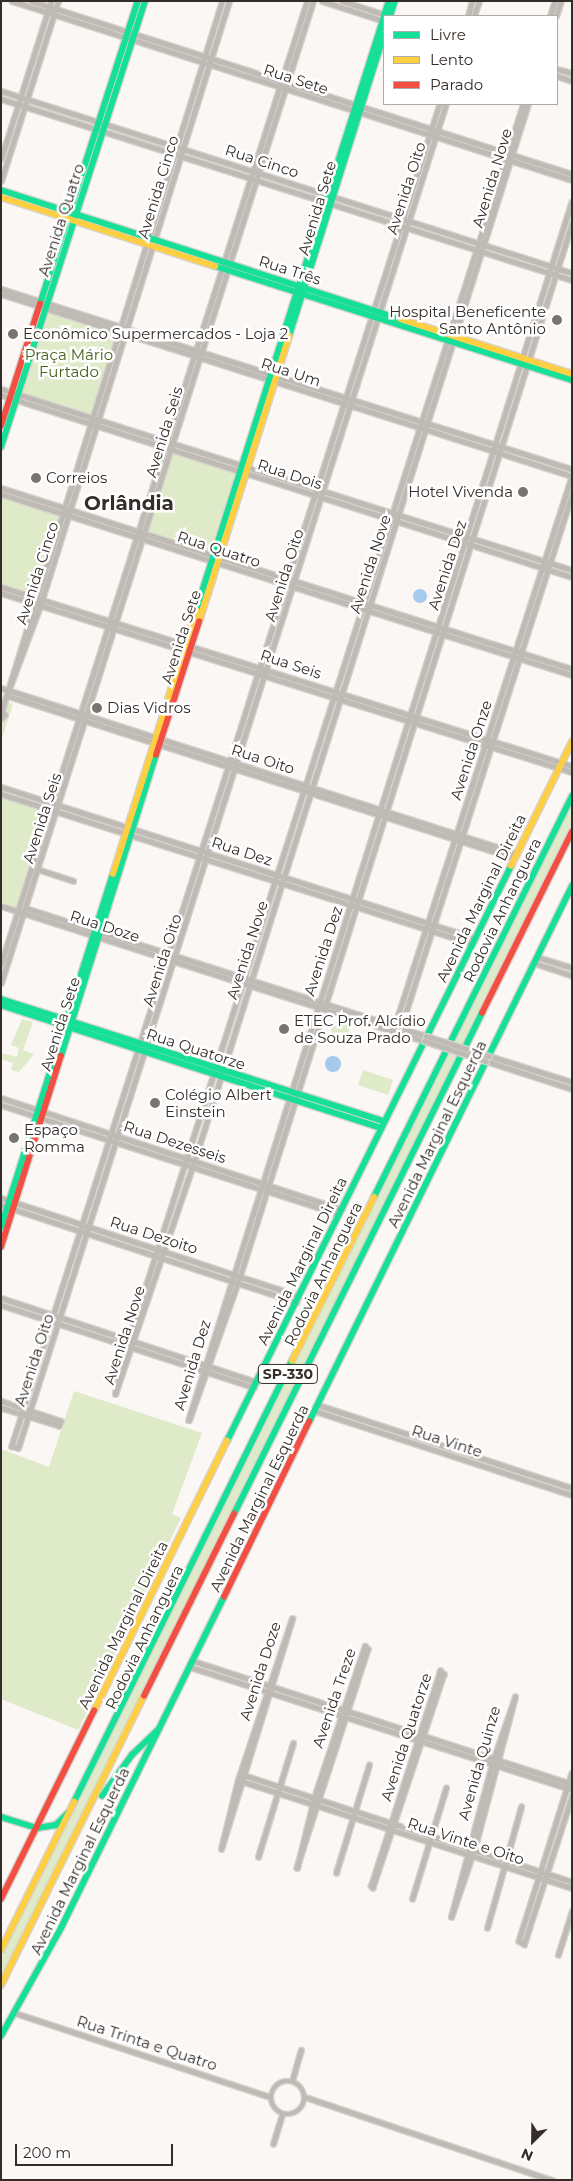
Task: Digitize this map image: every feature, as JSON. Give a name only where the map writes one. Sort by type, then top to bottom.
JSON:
[{"type":"main road","name":"Avenida Quatro","points":[[138,1],[139,10]]},
{"type":"main road","name":"Avenida Quatro","points":[[1,447],[14,396],[130,36],[139,10],[145,1]]},
{"type":"main road","name":"Avenida Sete","points":[[386,15],[389,1]]},
{"type":"main road","name":"Avenida Sete","points":[[387,15],[395,1]]},
{"type":"main road","name":"Avenida Sete","points":[[1,1227],[40,1115],[131,831],[383,27]]},
{"type":"main road","name":"Avenida Sete","points":[[358,109],[383,38]]},
{"type":"main road","name":"Rua Três","points":[[1,190],[72,216],[526,363],[572,380]]},
{"type":"main road","name":"Rua Três","points":[[1,197],[72,216]]},
{"type":"main road","name":"Rua Três","points":[[526,363],[572,374]]},
{"type":"main road","name":"Avenida Quatro","points":[[1,426],[14,396]]},
{"type":"main road","name":"Avenida Marginal Direita","points":[[1,1899],[572,742]]},
{"type":"main road","name":"Rodovia Anhanguera","points":[[1,1950],[84,1788],[572,796]]},
{"type":"main road","name":"Rodovia Anhanguera","points":[[1,1985],[89,1814],[572,832]]},
{"type":"main road","name":"Avenida Marginal Esquerda","points":[[1,2036],[15,2013],[159,1729],[572,886]]},
{"type":"main road","name":"Rua Quatorze","points":[[1,999],[69,1025]]},
{"type":"main road","name":"Rua Quatorze","points":[[1,1005],[293,1096],[381,1128]]},
{"type":"main road","name":"Rua Quatorze","points":[[293,1096],[384,1121]]},
{"type":"main road","name":"Avenida Sete","points":[[1,1247],[9,1205]]},
{"type":"main road","points":[[89,1814],[132,1755],[159,1729]]},
{"type":"main road","points":[[1,1817],[37,1828],[61,1822],[84,1788]]},
{"type":"street","name":"Rua Sete","points":[[12,1],[23,3],[79,23],[158,42],[205,57],[286,86],[316,99],[432,129],[572,180]]},
{"type":"street","name":"Rua Sete","points":[[31,1],[80,17],[156,48],[249,74]]},
{"type":"street","points":[[1,159],[51,1]]},
{"type":"street","points":[[1,181],[58,1]]},
{"type":"street","name":"Avenida Cinco","points":[[4,705],[10,694],[42,600],[126,332],[176,150],[222,1]]},
{"type":"street","name":"Avenida Cinco","points":[[4,705],[3,691],[35,598],[120,330],[183,149],[229,1]]},
{"type":"street","name":"Avenida Seis","points":[[1,964],[59,806],[87,718],[138,537],[195,353],[257,180],[296,54],[306,1]]},
{"type":"street","name":"Avenida Seis","points":[[36,869],[53,804],[81,716],[144,539],[202,355],[251,177],[290,52],[312,1]]},
{"type":"street","points":[[322,1],[350,10],[383,16]]},
{"type":"street","points":[[342,1],[383,16]]},
{"type":"street","points":[[468,15],[472,1]]},
{"type":"street","points":[[474,15],[479,1]]},
{"type":"street","points":[[550,15],[555,1]]},
{"type":"street","points":[[556,15],[561,1]]},
{"type":"street","points":[[350,10],[352,4]]},
{"type":"street","points":[[79,23],[80,17]]},
{"type":"street","points":[[215,25],[221,27]]},
{"type":"street","points":[[156,48],[158,42]]},
{"type":"street","points":[[178,54],[180,49]]},
{"type":"street","points":[[290,52],[296,54]]},
{"type":"street","points":[[558,69],[572,74]]},
{"type":"street","points":[[558,76],[572,81]]},
{"type":"street","name":"Rua Sete","points":[[286,86],[318,93],[436,137],[506,156]]},
{"type":"street","name":"Rua Cinco","points":[[1,91],[130,139],[176,150],[183,149],[253,171],[330,200],[356,212],[572,280]]},
{"type":"street","points":[[316,99],[318,93]]},
{"type":"street","name":"Rua Cinco","points":[[1,99],[152,139],[176,150],[181,155],[257,180],[330,200],[358,205],[572,273]]},
{"type":"street","name":"Avenida Oito","points":[[440,105],[401,226],[376,314],[353,402],[296,580],[291,585],[260,674],[168,960],[143,1048],[118,1137],[117,1143],[90,1227],[85,1230],[22,1414],[12,1446],[18,1448],[61,1318],[85,1230],[111,1141],[112,1135],[143,1048],[174,962],[176,956],[268,670],[291,585],[290,578],[316,495],[376,314],[407,228],[446,105]]},
{"type":"street","name":"Avenida Nove","points":[[340,693],[364,605],[391,520],[396,514],[428,423],[476,250],[522,105]]},
{"type":"street","name":"Avenida Nove","points":[[161,1250],[194,1162],[243,984],[279,882],[338,698],[370,607],[397,521],[396,514],[420,427],[482,252],[528,105]]},
{"type":"street","points":[[266,131],[271,134]]},
{"type":"street","points":[[130,139],[132,133]]},
{"type":"street","points":[[150,145],[152,139]]},
{"type":"street","name":"Rua Sete","points":[[512,158],[572,174]]},
{"type":"street","points":[[211,164],[213,159]]},
{"type":"street","name":"Avenida Dez","points":[[555,268],[572,202]]},
{"type":"street","points":[[356,212],[358,205]]},
{"type":"street","name":"Avenida Dez","points":[[499,453],[466,543],[442,630],[418,718],[325,1007],[293,1096],[262,1184],[263,1190],[240,1276],[192,1420],[187,1419],[233,1274],[263,1190],[268,1186],[293,1096],[319,1005],[352,899],[412,716],[442,630],[474,539],[553,274],[572,223]]},
{"type":"street","points":[[437,237],[438,231]]},
{"type":"street","name":"Rua Um","points":[[1,288],[44,305],[126,332],[347,400],[420,427],[572,476]]},
{"type":"street","name":"Rua Um","points":[[1,294],[44,305]]},
{"type":"street","name":"Rua Dois","points":[[1,389],[14,396],[97,422],[172,449],[318,490],[572,570]]},
{"type":"street","name":"Rua Dois","points":[[1,395],[14,396]]},
{"type":"street","name":"Rua Um","points":[[353,402],[428,423],[572,469]]},
{"type":"street","name":"Rua Dois","points":[[97,422],[174,443],[316,495],[572,577]]},
{"type":"street","name":"Avenida Onze","points":[[490,741],[513,656],[572,476]]},
{"type":"street","name":"Rua Quatro","points":[[1,488],[146,533],[291,585],[364,605]]},
{"type":"street","name":"Rua Quatro","points":[[1,494],[144,539],[290,578],[370,607],[572,669]]},
{"type":"street","name":"Avenida Onze","points":[[394,1029],[456,834],[521,653],[572,494]]},
{"type":"street","name":"Rua Seis","points":[[1,587],[113,625],[262,668],[490,741],[560,765],[572,772]]},
{"type":"street","name":"Rua Seis","points":[[1,593],[40,606],[113,625]]},
{"type":"street","name":"Rua Quatro","points":[[442,630],[572,676]]},
{"type":"street","name":"Rua Seis","points":[[188,648],[266,676],[488,747],[560,765],[572,766]]},
{"type":"street","name":"Rua Oito","points":[[3,691],[307,793],[455,840],[461,839],[515,856]]},
{"type":"street","points":[[1,719],[4,705]]},
{"type":"street","name":"Rua Oito","points":[[158,742],[232,762],[456,834],[461,839]]},
{"type":"street","name":"Avenida Onze","points":[[400,1031],[488,747]]},
{"type":"street","name":"Rua Dez","points":[[1,787],[207,859],[426,929],[473,941]]},
{"type":"street","name":"Rua Dez","points":[[1,794],[209,853],[427,923],[473,941]]},
{"type":"street","points":[[36,869],[73,881]]},
{"type":"street","name":"Avenida Nove","points":[[159,1256],[135,1342],[118,1394],[114,1394],[127,1345],[161,1250],[186,1166],[249,986],[279,882]]},
{"type":"street","name":"Rua Doze","points":[[1,906],[22,910],[245,978],[319,1005],[488,1059],[572,1089]]},
{"type":"street","name":"Avenida Seis","points":[[1,983],[22,910]]},
{"type":"street","name":"Rua Doze","points":[[98,934],[174,962],[249,986],[319,1005]]},
{"type":"street","points":[[536,960],[572,968]]},
{"type":"street","points":[[536,960],[572,975]]},
{"type":"street","name":"Rua Doze","points":[[488,1059],[572,1082]]},
{"type":"street","name":"Rua Dezesseis","points":[[1,1098],[40,1115],[111,1141],[192,1168],[340,1212]]},
{"type":"street","name":"Rua Dezesseis","points":[[1,1105],[112,1135],[268,1186],[340,1212]]},
{"type":"street","name":"Rua Dezoito","points":[[1,1198],[9,1205],[231,1280],[297,1299]]},
{"type":"street","name":"Rua Dezoito","points":[[90,1227],[240,1276],[297,1299]]},
{"type":"street","points":[[1,1298],[210,1366],[255,1384]]},
{"type":"street","points":[[1,1304],[208,1372],[255,1384]]},
{"type":"street","points":[[1,1401],[61,1420],[60,1425],[1,1408]]},
{"type":"street","name":"Rua Vinte","points":[[318,1405],[572,1488]]},
{"type":"street","name":"Rua Vinte","points":[[315,1411],[572,1495]]},
{"type":"street","name":"Avenida Doze","points":[[292,1619],[288,1643],[246,1776],[220,1849],[238,1780],[282,1642],[292,1619]]},
{"type":"street","points":[[282,1642],[288,1643]]},
{"type":"street","name":"Avenida Treze","points":[[346,1711],[341,1716],[314,1798],[315,1805],[297,1868],[315,1805],[320,1800],[346,1718],[346,1711],[366,1646],[346,1711]]},
{"type":"street","points":[[191,1664],[268,1685],[418,1737],[423,1742],[570,1786]]},
{"type":"street","points":[[191,1664],[346,1718],[418,1737],[424,1736],[494,1758],[570,1786]]},
{"type":"street","name":"Avenida Quatorze","points":[[440,1671],[444,1674],[433,1709],[395,1831],[373,1888],[389,1829],[440,1671]]},
{"type":"street","points":[[290,1699],[292,1693]]},
{"type":"street","name":"Avenida Quinze","points":[[515,1697],[499,1760],[474,1850],[451,1917],[466,1854],[492,1764],[515,1697]]},
{"type":"street","points":[[427,1707],[433,1709]]},
{"type":"street","points":[[258,1858],[293,1743]]},
{"type":"street","points":[[336,1873],[369,1765]]},
{"type":"street","points":[[572,1773],[570,1786],[538,1877],[519,1942],[524,1944],[572,1795]]},
{"type":"street","name":"Rua Vinte e Oito","points":[[240,1774],[572,1882]]},
{"type":"street","name":"Rua Vinte e Oito","points":[[238,1780],[572,1888]]},
{"type":"street","points":[[412,1899],[446,1788]]},
{"type":"street","points":[[487,1928],[521,1807]]},
{"type":"street","points":[[558,1955],[572,1911]]},
{"type":"street","name":"Rua Trinta e Quatro","points":[[15,2013],[270,2096]]},
{"type":"street","points":[[292,2081],[301,2050]]},
{"type":"street","points":[[273,2144],[282,2115],[270,2096],[276,2085],[292,2081]]},
{"type":"street","points":[[292,2081],[305,2097],[522,2168],[552,2180]]},
{"type":"street","points":[[282,2115],[298,2112],[305,2097]]},
{"type":"green space","name":"Praça Mário Furtado","points":[[46,309],[119,332],[92,418],[19,394]]},
{"type":"green space","points":[[172,449],[241,471],[214,554],[146,533]]},
{"type":"green space","points":[[1,494],[62,513],[35,598],[1,587]]},
{"type":"green space","points":[[1,700],[13,704],[1,741]]},
{"type":"green space","points":[[1,796],[47,811],[16,908],[1,902]]},
{"type":"green space","points":[[572,803],[572,825],[1,1979],[1,1958]]},
{"type":"green space","points":[[22,1019],[33,1022],[23,1050],[34,1054],[19,1072],[11,1070],[13,1063],[1,1059],[1,1053],[17,1057],[19,1048],[11,1045]]},
{"type":"green space","points":[[336,1021],[344,1021],[349,1026],[347,1037],[336,1039],[331,1034],[331,1026]]},
{"type":"green space","points":[[363,1070],[393,1080],[388,1095],[358,1085]]},
{"type":"green space","points":[[74,1391],[202,1433],[172,1514],[181,1518],[78,1730],[1,1699],[1,1449],[49,1467]]},
{"type":"water","points":[[417,589],[423,589],[427,596],[423,603],[417,603],[413,599],[413,593]]},
{"type":"water","points":[[333,1056],[339,1058],[341,1064],[339,1070],[333,1072],[327,1070],[325,1064],[327,1058]]},
{"type":"traffic: fast","points":[[40,304],[138,1]]},
{"type":"traffic: fast","points":[[1,447],[145,1]]},
{"type":"traffic: fast","points":[[384,15],[389,1]]},
{"type":"traffic: fast","points":[[390,15],[395,1]]},
{"type":"traffic: fast","points":[[196,611],[383,20]]},
{"type":"traffic: fast","points":[[289,336],[383,38]]},
{"type":"traffic: fast","points":[[1,190],[401,319]]},
{"type":"traffic: fast","points":[[215,266],[572,380]]},
{"type":"traffic: fast","points":[[61,1056],[156,755]]},
{"type":"traffic: fast","points":[[374,1197],[572,796]]},
{"type":"traffic: fast","points":[[227,1441],[511,866]]},
{"type":"traffic: fast","points":[[1,1227],[113,874]]},
{"type":"traffic: fast","points":[[309,1422],[572,886]]},
{"type":"traffic: fast","points":[[1,999],[384,1121]]},
{"type":"traffic: fast","points":[[1,1005],[381,1128]]},
{"type":"traffic: fast","points":[[234,1514],[482,1013]]},
{"type":"traffic: fast","points":[[74,1802],[292,1361]]},
{"type":"traffic: fast","points":[[1,2036],[61,1928],[224,1597]]},
{"type":"traffic: fast","points":[[102,1796],[132,1755],[159,1729]]},
{"type":"traffic: fast","points":[[37,1828],[56,1825],[68,1813]]},
{"type":"traffic: fast","points":[[1,1817],[37,1828]]},
{"type":"traffic: slow","points":[[1,197],[215,266]]},
{"type":"traffic: slow","points":[[401,319],[572,374]]},
{"type":"traffic: slow","points":[[199,622],[289,336]]},
{"type":"traffic: slow","points":[[113,874],[196,611]]},
{"type":"traffic: slow","points":[[511,866],[572,742]]},
{"type":"traffic: slow","points":[[292,1361],[374,1197]]},
{"type":"traffic: slow","points":[[94,1711],[227,1441]]},
{"type":"traffic: slow","points":[[1,1985],[144,1696]]},
{"type":"traffic: slow","points":[[1,1950],[74,1802]]},
{"type":"traffic: jam","points":[[1,426],[40,304]]},
{"type":"traffic: jam","points":[[156,755],[199,622]]},
{"type":"traffic: jam","points":[[482,1013],[572,832]]},
{"type":"traffic: jam","points":[[1,1247],[61,1056]]},
{"type":"traffic: jam","points":[[224,1597],[309,1422]]},
{"type":"traffic: jam","points":[[144,1696],[234,1514]]},
{"type":"traffic: jam","points":[[1,1899],[94,1711]]},
{"type":"place","name":"Hospital Beneficente Santo Antônio","points":[[557,320]]},
{"type":"place","name":"Econômico Supermercados - Loja 2","points":[[13,334]]},
{"type":"place","name":"Correios","points":[[36,478]]},
{"type":"place","name":"Hotel Vivenda","points":[[523,492]]},
{"type":"place","name":"Dias Vidros","points":[[97,708]]},
{"type":"place","name":"ETEC Prof. Alcídio de Souza Prado","points":[[284,1029]]},
{"type":"place","name":"Colégio Albert Einstein","points":[[155,1103]]},
{"type":"place","name":"Espaço Romma","points":[[14,1138]]},
{"type":"district","name":"Orlândia","points":[[129,503]]}]
